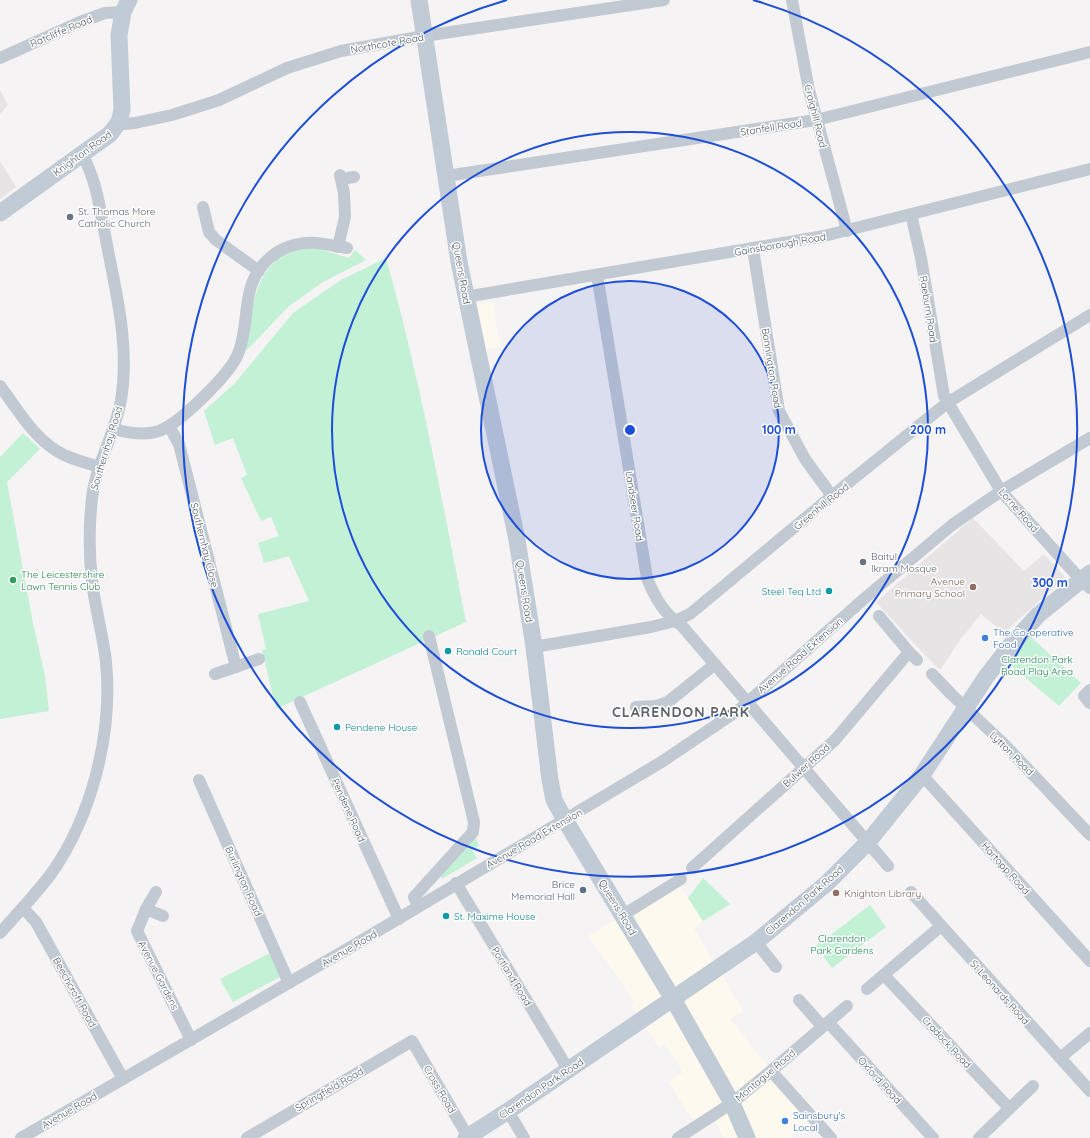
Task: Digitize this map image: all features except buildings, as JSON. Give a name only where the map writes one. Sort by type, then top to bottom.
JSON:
[{"type":"street","name":"Queens Road","points":[[419,0],[465,297],[494,425],[517,540],[534,647],[550,780],[554,800],[673,999],[732,1103],[747,1138]]},
{"type":"street","name":"Northcote Road","points":[[120,122],[125,124],[135,123],[172,115],[219,100],[287,68],[340,51],[424,36],[664,0]]},
{"type":"street","name":"Craighill Road","points":[[792,0],[816,120],[847,231]]},
{"type":"street","name":"Ratcliffe Road","points":[[0,58],[80,22],[126,6]]},
{"type":"street","name":"Knighton Road","points":[[0,213],[110,134],[120,122],[122,101],[119,46],[120,24],[126,6]]},
{"type":"street","name":"Stanfell Road","points":[[446,176],[816,120],[1090,52]]},
{"type":"street","name":"Southernhay Road","points":[[0,933],[23,908],[51,873],[72,838],[93,786],[101,750],[106,709],[106,664],[92,581],[90,549],[92,499],[99,467],[114,429],[121,400],[124,374],[124,350],[123,330],[97,191],[90,169],[82,154]]},
{"type":"street","name":"Gainsborough Road","points":[[465,297],[824,236],[1090,169]]},
{"type":"street","points":[[114,429],[131,433],[158,431],[176,421],[217,384],[234,361],[242,342],[250,288],[253,279],[265,263],[279,252],[296,245],[318,243],[342,248],[345,216],[344,193],[341,177],[354,177]]},
{"type":"street","points":[[203,207],[210,232],[216,240],[259,271]]},
{"type":"street","name":"Raeburn Road","points":[[911,214],[921,258],[942,389],[947,403]]},
{"type":"street","name":"Bonnington Road","points":[[753,249],[779,411],[805,459],[832,496]]},
{"type":"street","name":"Landseer Road","points":[[597,275],[647,578],[658,601],[669,616],[682,626],[747,702]]},
{"type":"street","name":"Greenhill Road","points":[[534,647],[651,627],[675,621],[690,614],[947,403],[1090,315]]},
{"type":"street","points":[[0,386],[31,429],[42,440],[64,455],[99,467]]},
{"type":"street","name":"Lorne Road","points":[[947,403],[1001,492],[1087,580]]},
{"type":"street","name":"Southernhay Close","points":[[169,426],[179,444],[236,667]]},
{"type":"street","name":"Avenue Road Extension","points":[[418,906],[663,761],[740,709],[865,598],[952,525],[1001,492],[1090,438]]},
{"type":"street","name":"Clarendon Park Road","points":[[467,1137],[508,1111],[756,942],[826,884],[868,842],[922,775],[986,677],[1022,633],[1038,615],[1087,580]]},
{"type":"street","name":"Bulwer Road","points":[[692,868],[835,740],[913,656],[879,616]]},
{"type":"street","points":[[418,906],[414,897],[473,832],[474,822],[429,636]]},
{"type":"street","points":[[216,674],[259,659]]},
{"type":"street","points":[[636,707],[656,706],[668,702],[715,664]]},
{"type":"street","name":"Lytton Road","points":[[932,674],[1005,745],[1090,834]]},
{"type":"street","points":[[1090,690],[1084,696],[1090,703]]},
{"type":"street","name":"Pendene Road","points":[[300,702],[399,919]]},
{"type":"street","points":[[747,702],[888,866]]},
{"type":"street","name":"Hartopp Road","points":[[922,775],[1090,961]]},
{"type":"street","name":"Burlington Road","points":[[199,780],[289,983]]},
{"type":"street","points":[[623,915],[681,879]]},
{"type":"street","name":"Portland Road","points":[[456,883],[568,1069]]},
{"type":"street","name":"Avenue Gardens","points":[[156,892],[146,909],[137,931],[191,1040]]},
{"type":"street","name":"St Leonards Road","points":[[911,892],[1090,1091]]},
{"type":"street","name":"Avenue Road","points":[[21,1138],[399,919],[418,906]]},
{"type":"street","name":"Beechcroft Road","points":[[23,908],[36,922],[123,1079]]},
{"type":"street","points":[[146,909],[163,916]]},
{"type":"street","points":[[867,989],[941,926]]},
{"type":"street","points":[[756,942],[776,967]]},
{"type":"street","name":"Cradock Road","points":[[884,975],[1009,1108]]},
{"type":"street","name":"Oxford Road","points":[[798,1000],[825,1024],[933,1138]]},
{"type":"street","name":"Montague Road","points":[[678,1138],[732,1103],[771,1072],[847,1006]]},
{"type":"street","points":[[1060,1058],[1090,1032]]},
{"type":"street","name":"Cross Road","points":[[412,1040],[467,1137]]},
{"type":"street","name":"Springfield Road","points":[[247,1138],[412,1040]]},
{"type":"street","points":[[771,1072],[831,1138]]},
{"type":"street","points":[[979,1138],[1033,1086]]},
{"type":"street","points":[[508,1111],[524,1138]]},
{"type":"shaded area","points":[[0,90],[8,105],[0,114]]},
{"type":"shaded area","points":[[0,161],[16,187],[0,199]]},
{"type":"shaded area","points":[[493,302],[500,347],[486,349],[477,304]]},
{"type":"shaded area","name":"Avenue Primary School","points":[[973,518],[1024,571],[1044,554],[1065,577],[1004,633],[981,614],[960,640],[940,670],[877,603],[877,601]]},
{"type":"shaded area","points":[[677,882],[703,921],[694,928],[743,1011],[731,1019],[808,1121],[791,1136],[792,1138],[723,1138],[713,1115],[697,1126],[668,1082],[683,1072],[665,1044],[659,1048],[631,1004],[635,1002],[588,936]]},
{"type":"green space","points":[[316,248],[349,258],[355,250],[366,260],[323,282],[288,307],[248,349],[245,350],[257,292],[263,278],[271,266],[281,257],[295,251]]},
{"type":"green space","points":[[386,258],[420,394],[466,622],[276,709],[262,650],[266,649],[258,614],[309,601],[289,556],[264,563],[258,543],[279,536],[271,517],[261,521],[241,478],[247,475],[233,438],[215,445],[204,411],[235,383],[293,313],[341,280]]},
{"type":"green space","name":"The Leicestershire Lawn Tennis Club","points":[[23,433],[40,449],[7,482],[33,623],[45,676],[49,711],[0,719],[0,457]]},
{"type":"green space","name":"Clarendon Park Road Play Area","points":[[1030,636],[1081,683],[1059,706],[1008,663]]},
{"type":"green space","points":[[475,836],[479,846],[472,850],[477,858],[442,879],[441,875]]},
{"type":"green space","points":[[703,878],[730,904],[703,921],[688,898]]},
{"type":"green space","name":"Clarendon Park Gardens","points":[[870,905],[886,927],[832,968],[816,946]]},
{"type":"green space","points":[[270,953],[282,976],[233,1002],[220,979]]},
{"type":"place","name":"St. Thomas More Catholic Church","points":[[70,217]]},
{"type":"place","name":"Baitul Ikram Mosque","points":[[863,562]]},
{"type":"place","name":"The Leicestershire Lawn Tennis Club","points":[[13,580]]},
{"type":"place","name":"Avenue Primary School","points":[[973,587]]},
{"type":"place","name":"Steel Teq Ltd","points":[[829,591]]},
{"type":"place","name":"The Co-operative Food","points":[[985,638]]},
{"type":"place","name":"Ronald Court","points":[[448,651]]},
{"type":"place","name":"Pendene House","points":[[337,727]]},
{"type":"place","name":"Brice Memorial Hall","points":[[583,890]]},
{"type":"place","name":"Knighton Library","points":[[836,893]]},
{"type":"place","name":"St. Maxime House","points":[[446,916]]},
{"type":"place","name":"Sainsbury's Local","points":[[785,1121]]},
{"type":"district","name":"CLARENDON PARK","points":[[681,712]]}]
